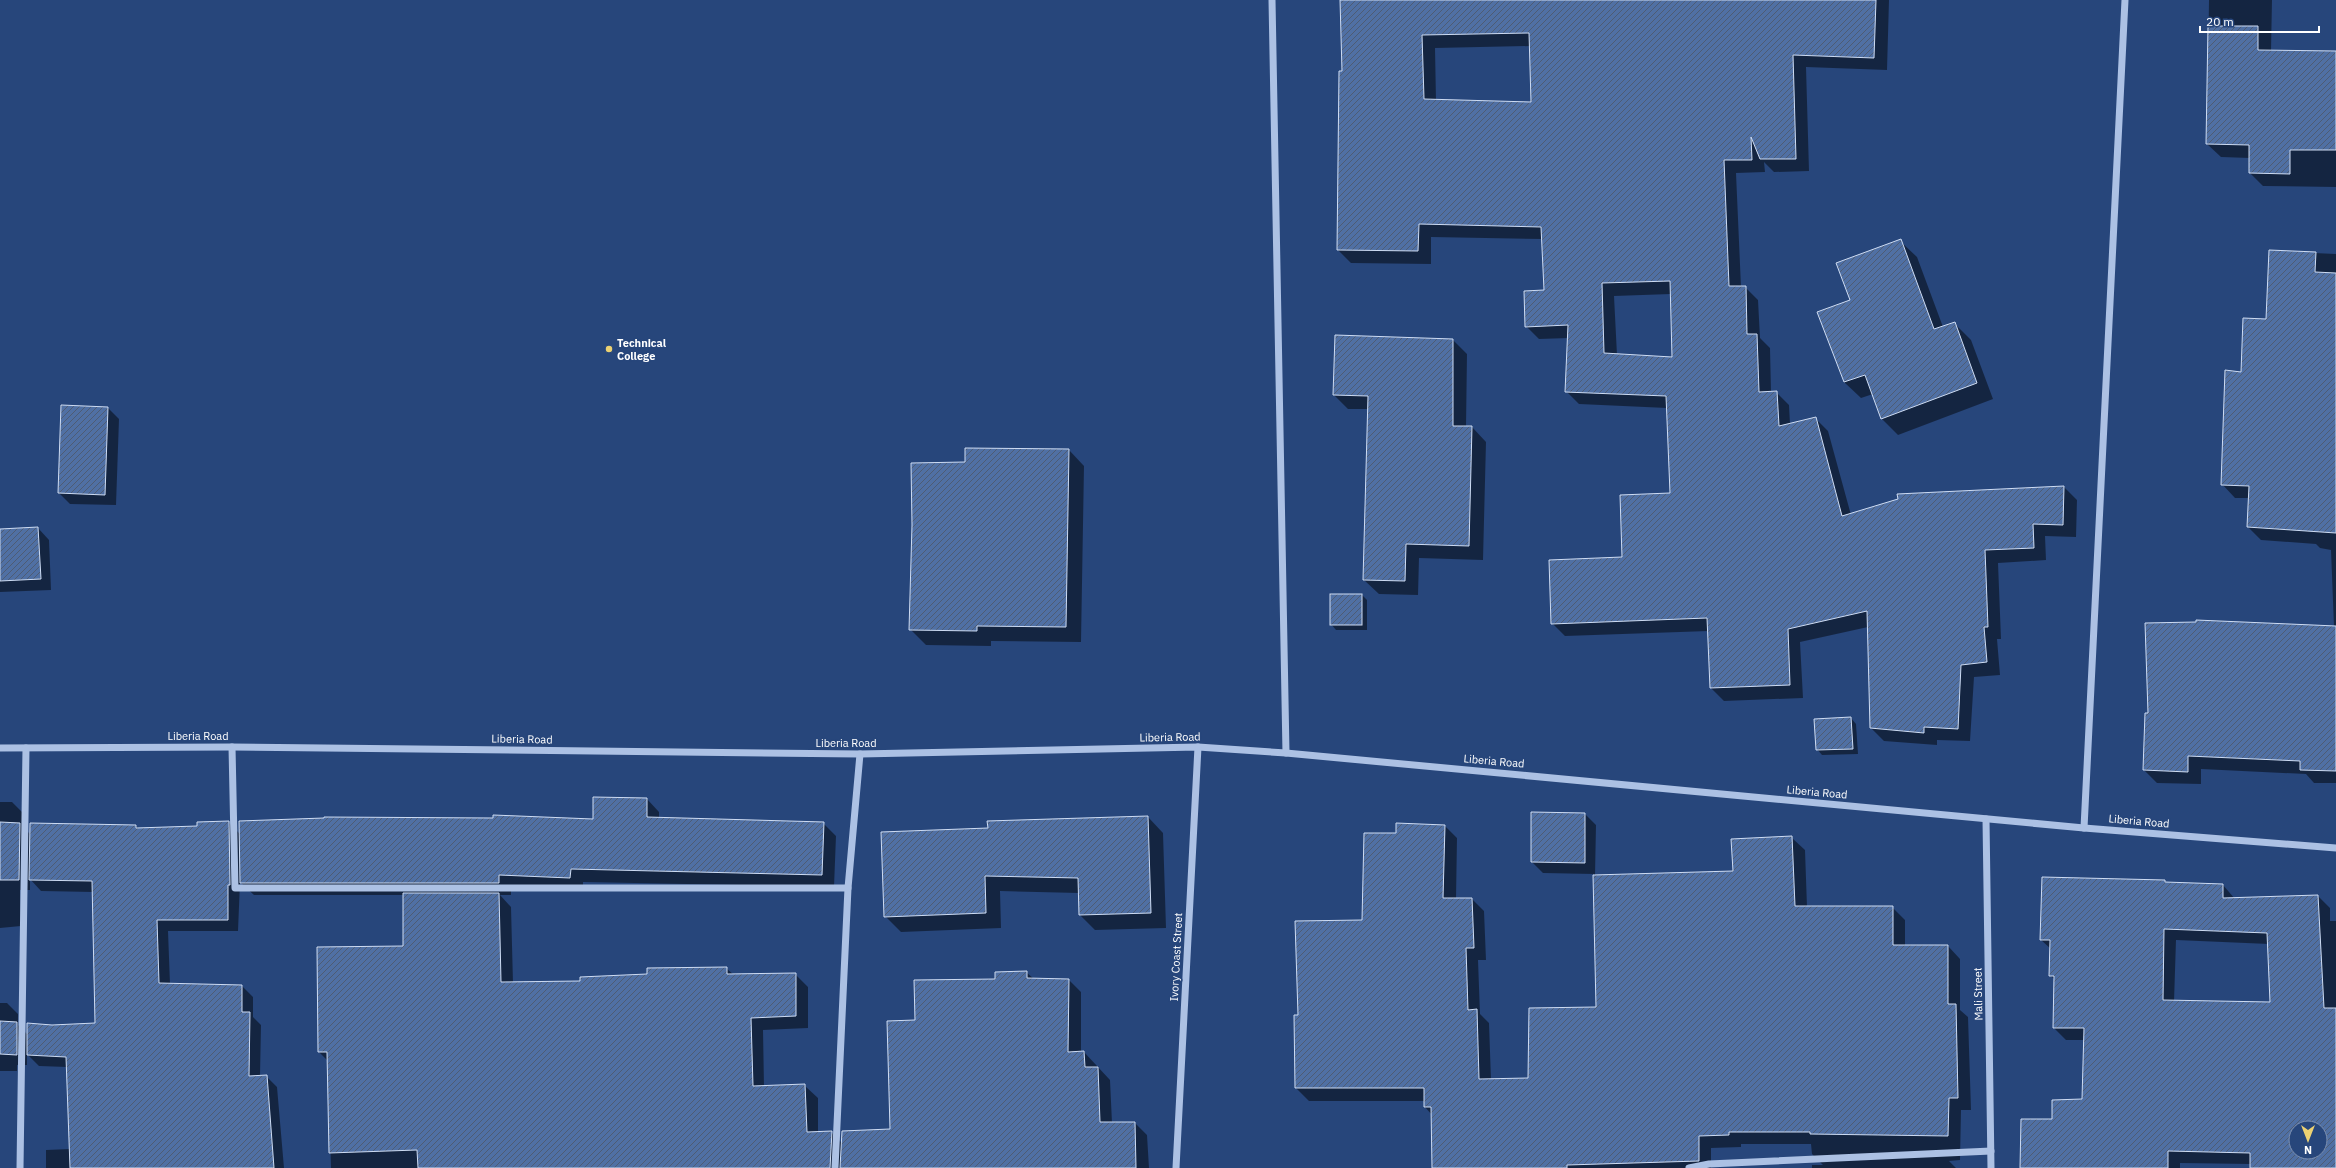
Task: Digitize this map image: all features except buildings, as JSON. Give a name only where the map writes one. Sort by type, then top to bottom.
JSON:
[{"type":"street","points":[[1272,0],[1286,752]]},
{"type":"street","points":[[2084,828],[2125,0]]},
{"type":"street","points":[[232,747],[235,888],[848,888]]},
{"type":"street","name":"Liberia Road","points":[[0,748],[232,747],[860,754],[1198,747],[1286,752],[2084,828],[2336,848]]},
{"type":"street","name":"Ivory Coast Street","points":[[1176,1168],[1198,747]]},
{"type":"street","points":[[20,1168],[26,748]]},
{"type":"street","points":[[836,1168],[848,888],[860,754]]},
{"type":"street","name":"Mali Street","points":[[1986,819],[1991,1168]]},
{"type":"street","points":[[1689,1168],[1709,1164],[1991,1151]]},
{"type":"place","name":"Technical College","points":[[609,349]]}]
